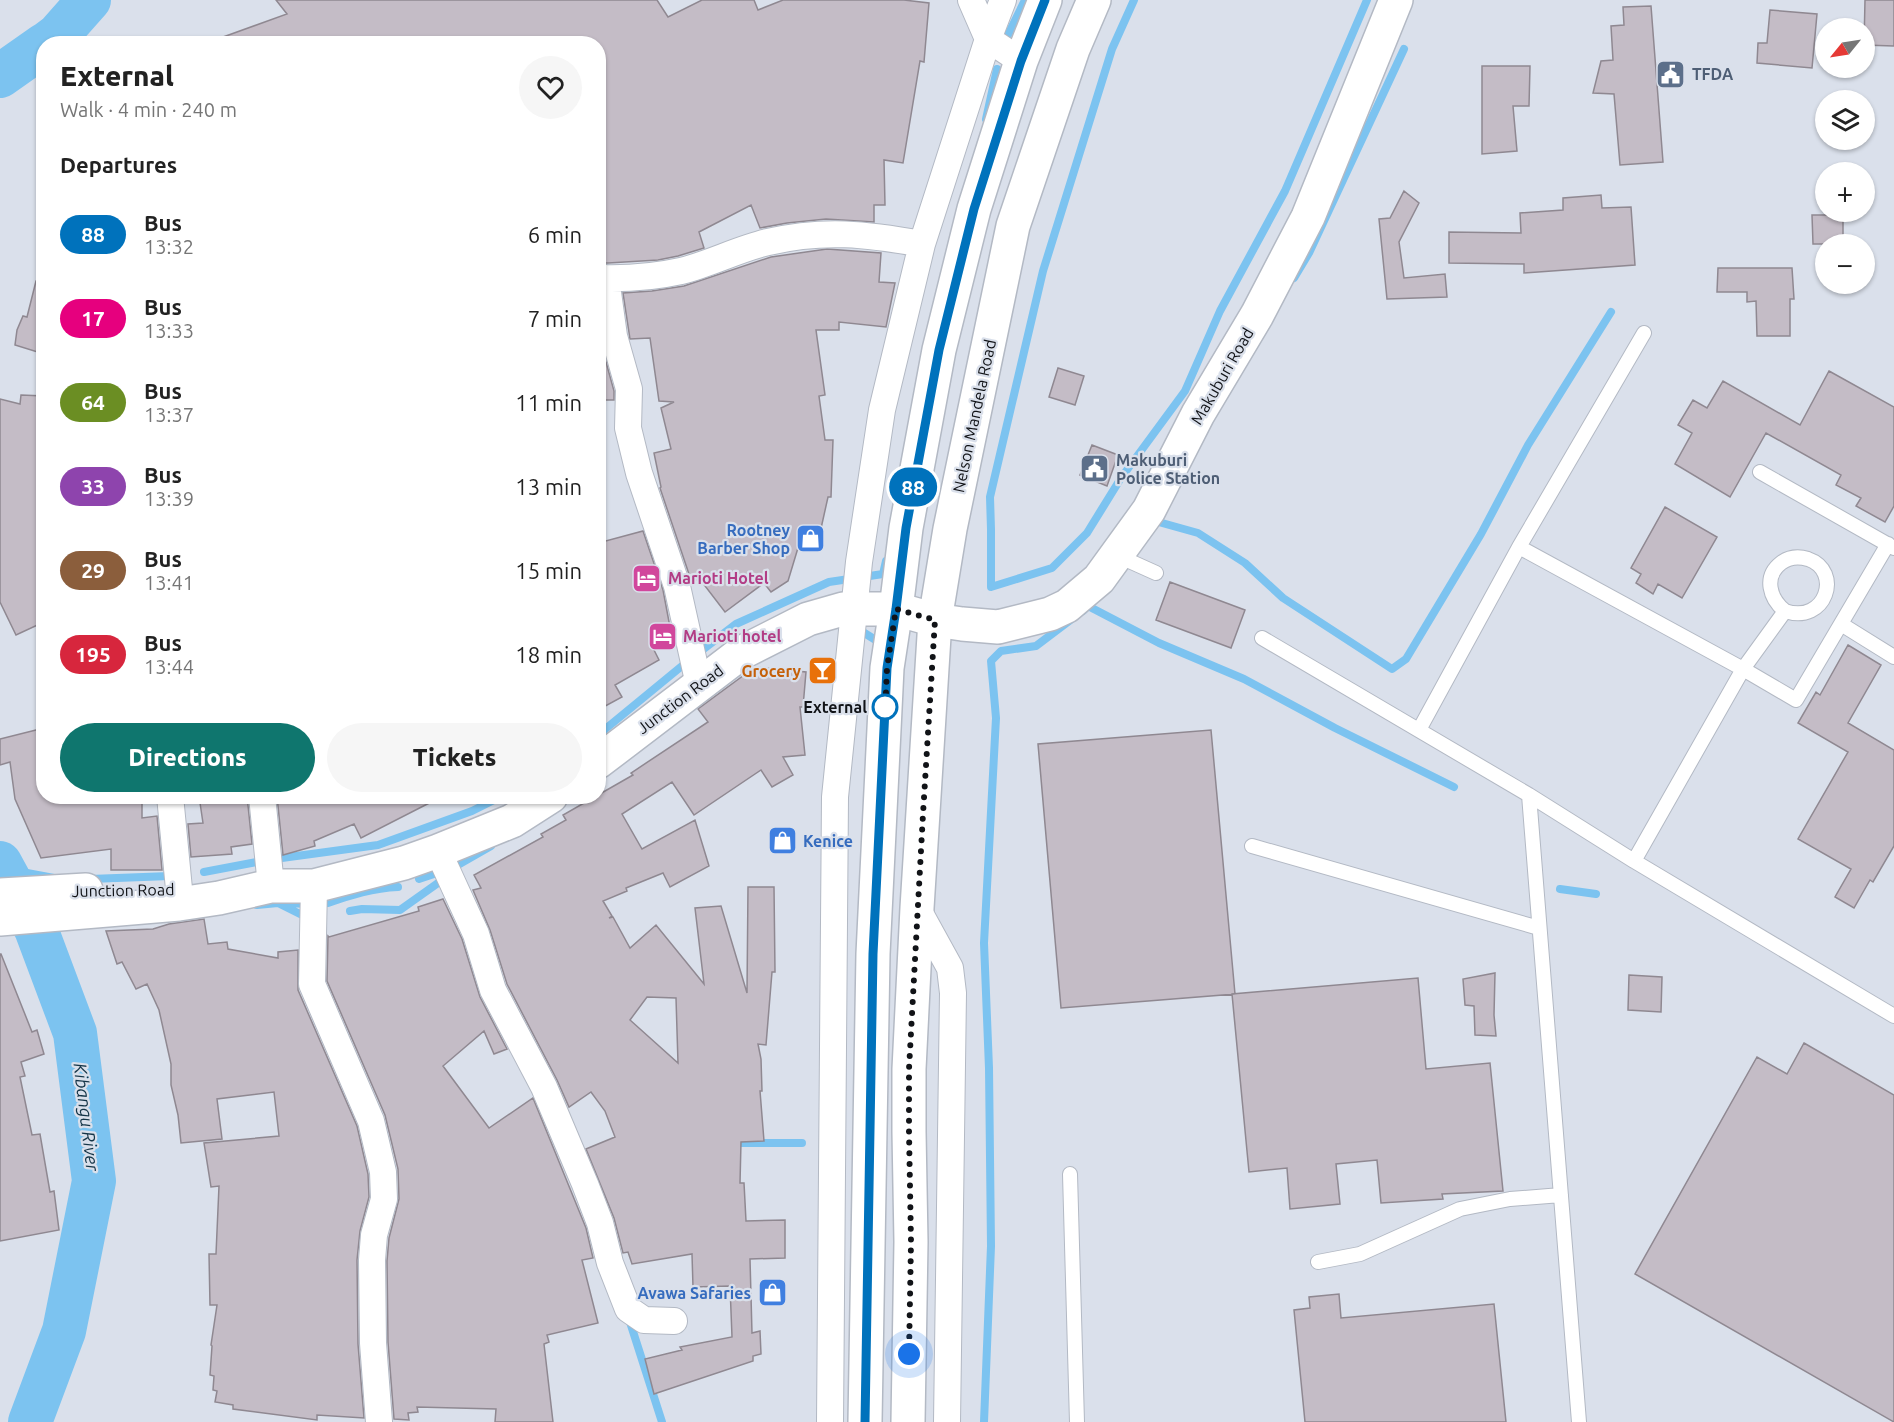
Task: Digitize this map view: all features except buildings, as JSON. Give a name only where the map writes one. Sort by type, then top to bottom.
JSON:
[{"type":"main road","points":[[865,1422],[874,942],[887,668],[906,528],[939,350],[974,209],[1021,61],[1045,0]]},
{"type":"main road","name":"Nelson Mandela Road","points":[[908,1422],[911,1242],[909,1069],[935,620],[950,529],[1013,226],[1072,49],[1094,0]]},
{"type":"main road","name":"Makuburi Road","points":[[935,620],[998,627],[1050,614],[1067,606],[1099,579],[1149,510],[1198,414],[1257,315],[1308,217],[1396,0]]},
{"type":"main road","name":"Junction Road","points":[[606,756],[741,653],[808,619],[854,608],[896,609],[935,620]]},
{"type":"main road","name":"Junction Road","points":[[64,902],[179,904],[271,886],[314,886],[404,863],[438,851],[512,821],[538,804]]},
{"type":"main road","name":"Junction Road","points":[[64,902],[180,889],[219,898]]},
{"type":"main road","points":[[0,895],[64,902]]},
{"type":"main road","points":[[0,919],[64,902]]},
{"type":"street","points":[[971,0],[988,39],[1021,61]]},
{"type":"street","points":[[830,1422],[835,797],[858,562],[882,410],[922,244],[988,39],[1004,0]]},
{"type":"street","points":[[606,278],[623,279],[681,271],[767,242],[820,233],[872,235],[922,244]]},
{"type":"street","points":[[606,297],[614,336],[630,389],[628,428],[639,473],[677,585],[699,685]]},
{"type":"street","points":[[171,804],[180,889]]},
{"type":"street","points":[[263,804],[271,886]]},
{"type":"street","points":[[438,851],[476,934],[493,990],[544,1087],[585,1184],[600,1223],[610,1263],[628,1309],[644,1320],[675,1321]]},
{"type":"street","points":[[314,886],[312,984],[371,1121],[383,1172],[384,1199],[374,1235],[372,1260],[373,1343],[379,1422]]},
{"type":"street","points":[[917,908],[950,968],[953,993],[946,1422]]},
{"type":"lane","points":[[1419,730],[1519,547],[1644,333]]},
{"type":"lane","points":[[1519,547],[1796,700],[1891,546],[1760,472]]},
{"type":"lane","points":[[1116,555],[1155,573]]},
{"type":"lane","points":[[1792,557],[1812,560],[1825,575],[1827,585],[1821,603],[1814,610],[1804,614],[1785,611],[1772,596],[1771,576],[1776,568],[1792,557]]},
{"type":"lane","points":[[1634,861],[1743,669],[1785,611]]},
{"type":"lane","points":[[1841,624],[1894,657]]},
{"type":"lane","points":[[1262,638],[1529,795],[1634,861],[1894,1016]]},
{"type":"lane","points":[[1529,795],[1579,1422]]},
{"type":"lane","points":[[1252,846],[1539,928]]},
{"type":"lane","points":[[1071,1174],[1077,1422]]},
{"type":"lane","points":[[1318,1262],[1360,1254],[1460,1209],[1510,1199],[1561,1195]]},
{"type":"waterway","name":"Kibangu River","points":[[57,36],[89,0]]},
{"type":"waterway","points":[[1007,37],[1025,0]]},
{"type":"waterway","points":[[1134,0],[1112,49],[1043,271],[990,497],[991,587],[1052,568],[1087,533],[1121,478],[1185,391],[1220,311],[1285,191],[1367,0]]},
{"type":"waterway","points":[[1294,278],[1309,253],[1404,49]]},
{"type":"waterway","name":"Kibangu River","points":[[0,76],[36,51]]},
{"type":"waterway","points":[[986,119],[997,69]]},
{"type":"waterway","points":[[1155,521],[1198,533],[1245,563],[1283,598],[1392,669],[1406,659],[1481,534],[1528,445],[1611,312]]},
{"type":"waterway","points":[[697,654],[736,624],[829,582],[883,574],[886,561]]},
{"type":"waterway","points":[[1083,611],[1088,606],[1159,643],[1244,679],[1335,728],[1454,787]]},
{"type":"waterway","points":[[984,1422],[991,1246],[989,1068],[984,943],[996,718],[991,661],[1001,651],[1036,646],[1073,618]]},
{"type":"waterway","points":[[858,629],[882,644]]},
{"type":"waterway","points":[[606,728],[688,661]]},
{"type":"waterway","points":[[204,872],[267,860],[378,845],[486,804]]},
{"type":"waterway","points":[[456,866],[491,846]]},
{"type":"waterway","name":"Kibangu River","points":[[0,863],[36,929],[75,1033],[94,1181],[64,1331],[30,1422]]},
{"type":"waterway","points":[[0,868],[54,878]]},
{"type":"waterway","points":[[419,879],[437,873]]},
{"type":"waterway","points":[[90,879],[170,876]]},
{"type":"waterway","points":[[350,911],[400,910],[438,883],[447,883]]},
{"type":"waterway","points":[[328,903],[362,892],[398,887]]},
{"type":"waterway","points":[[1560,889],[1596,894]]},
{"type":"waterway","points":[[257,905],[278,903],[306,917]]},
{"type":"waterway","points":[[284,903],[309,904]]},
{"type":"waterway","points":[[732,1143],[802,1143]]},
{"type":"waterway","points":[[629,1319],[662,1422]]},
{"type":"bus line","name":"88","points":[[865,1422],[873,954],[887,668],[906,528],[939,350],[974,209],[1021,61],[1045,0]]},
{"type":"place","name":"TFDA","points":[[1671,74]]},
{"type":"place","name":"Makuburi Police Station","points":[[1095,469]]},
{"type":"place","name":"Rootney Barber Shop","points":[[811,539]]},
{"type":"place","name":"Marioti Hotel","points":[[647,578]]},
{"type":"place","name":"Marioti hotel","points":[[662,636]]},
{"type":"place","name":"Grocery","points":[[822,671]]},
{"type":"place","name":"External","points":[[885,707]]},
{"type":"place","name":"Kenice","points":[[782,841]]},
{"type":"place","name":"Avawa Safaries","points":[[772,1293]]},
{"type":"route","points":[[885,707],[885,716],[887,668],[896,609],[935,620],[909,1069],[911,1242],[909,1354]]}]
